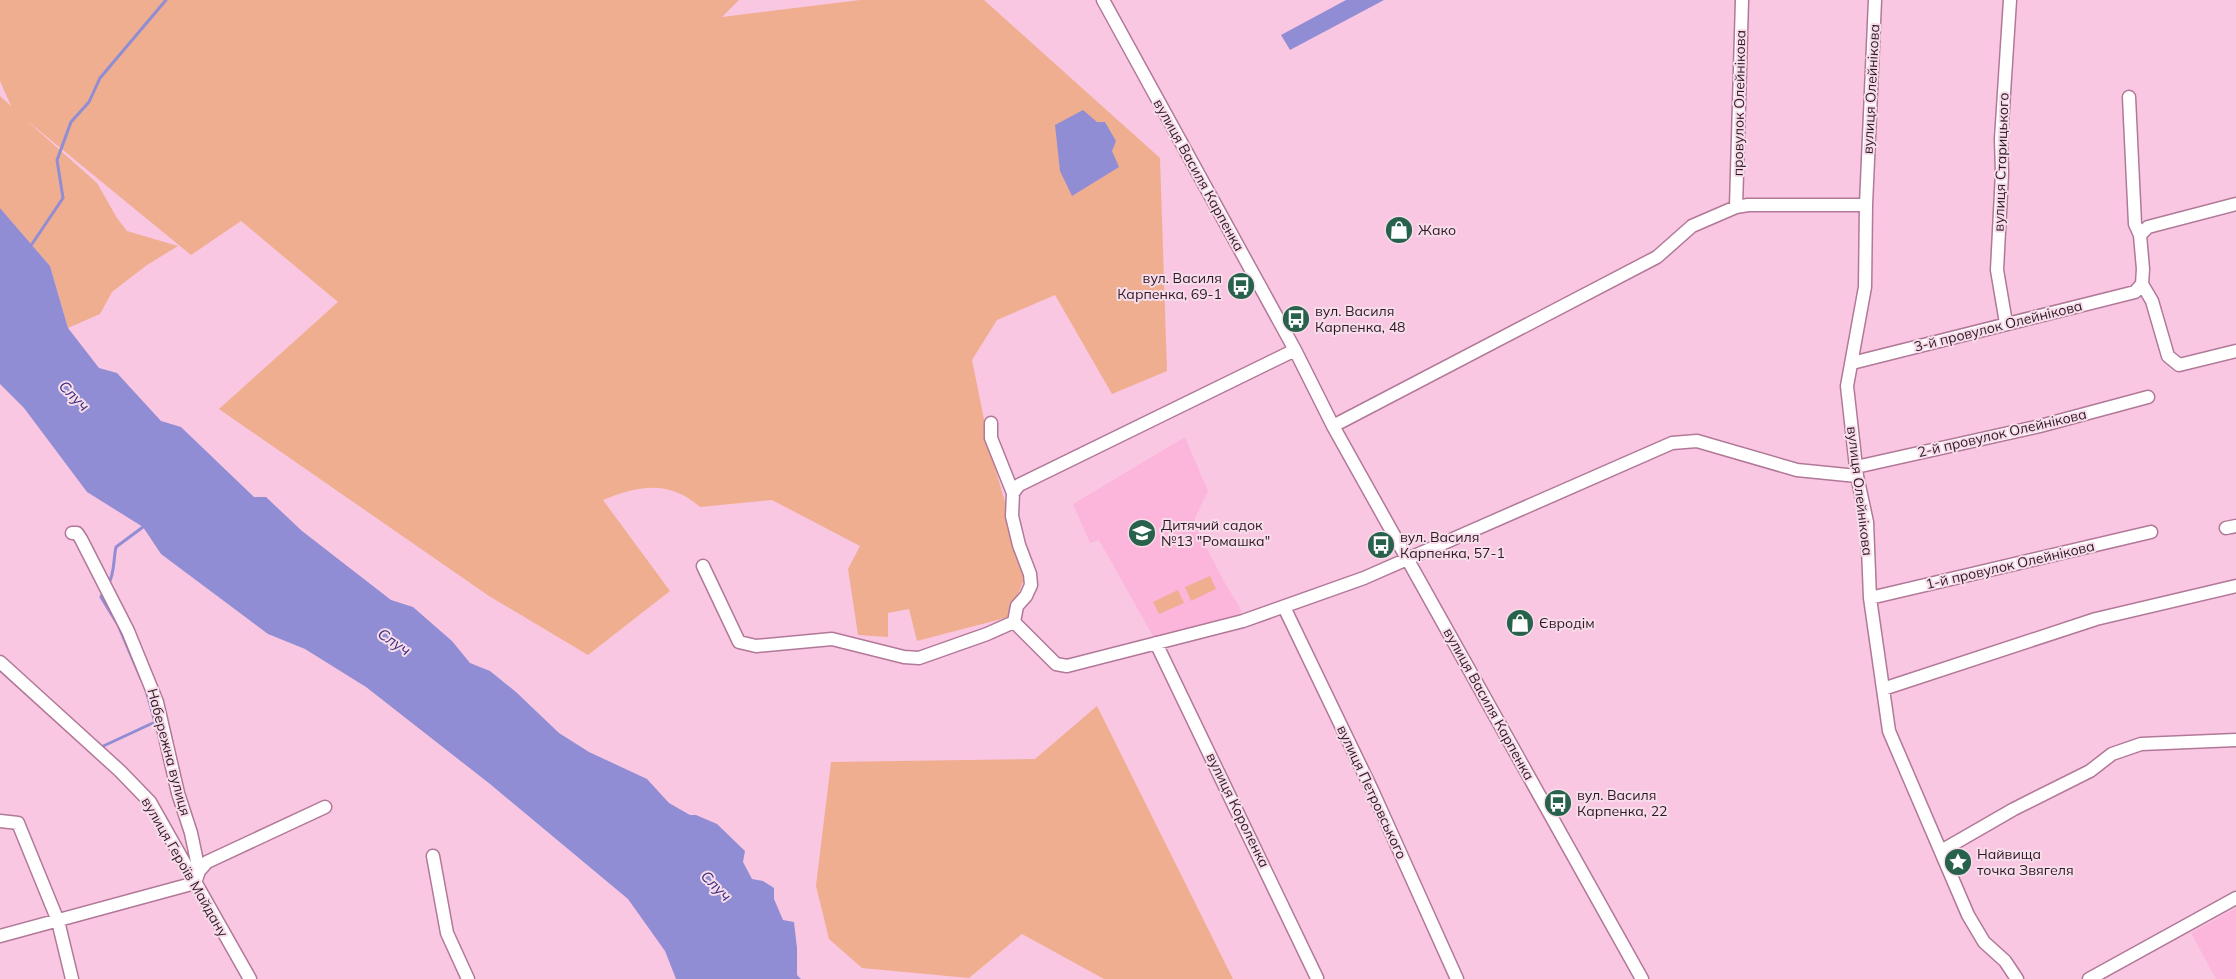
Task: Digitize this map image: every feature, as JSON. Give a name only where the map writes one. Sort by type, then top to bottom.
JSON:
[{"type":"street","name":"вулиця Василя Карпенка","points":[[1103,0],[1295,350],[1333,426],[1387,525],[1409,560],[1642,979]]},
{"type":"street","name":"провулок Олейнікова","points":[[1736,207],[1742,0]]},
{"type":"street","name":"вулиця Олейнікова","points":[[1875,0],[1866,205],[1865,287],[1847,386],[1857,471],[1866,522],[1870,598],[1889,731],[1968,915],[1984,942],[2005,961],[2017,979]]},
{"type":"street","name":"вулиця Старицького","points":[[2006,323],[1997,270],[2002,173],[2001,139],[2010,0]]},
{"type":"street","points":[[2129,97],[2134,224],[2140,235],[2143,270],[2142,284],[2152,301],[2168,356],[2179,365],[2236,351]]},
{"type":"street","points":[[2140,235],[2148,227],[2236,204]]},
{"type":"street","points":[[1333,426],[1656,257],[1692,226],[1736,207],[1866,205]]},
{"type":"street","name":"3-й провулок Олейнікова","points":[[1852,363],[2135,292],[2142,284]]},
{"type":"street","points":[[1013,493],[1019,485],[1295,350]]},
{"type":"street","name":"2-й провулок Олейнікова","points":[[1857,471],[2148,397]]},
{"type":"street","points":[[991,423],[991,438],[1013,493],[1012,516],[1019,545],[1030,574],[1031,585],[1026,596],[1017,606],[1014,622]]},
{"type":"street","points":[[1014,622],[1056,664],[1067,666],[1201,632],[1284,607],[1409,560],[1672,443],[1697,441],[1797,470],[1857,471]]},
{"type":"street","name":"1-й провулок Олейнікова","points":[[1870,598],[2151,532]]},
{"type":"street","name":"Набережна вулиця","points":[[72,533],[77,533],[108,596],[128,631],[157,702],[178,793],[191,833],[197,877]]},
{"type":"street","points":[[703,566],[740,642],[756,646],[832,639],[904,657],[920,658],[987,634],[1014,622]]},
{"type":"street","points":[[1883,689],[2096,619],[2236,586]]},
{"type":"street","name":"вулиця Петровського","points":[[1284,607],[1372,790],[1457,979]]},
{"type":"street","name":"вулиця Короленка","points":[[1156,643],[1317,978]]},
{"type":"street","name":"вулиця Героїв Майдану","points":[[0,662],[125,776],[150,802],[197,877],[250,979]]},
{"type":"street","points":[[1941,851],[2014,810],[2090,771],[2112,754],[2141,744],[2236,740]]},
{"type":"street","points":[[0,936],[58,921],[197,877],[207,862],[325,807]]},
{"type":"street","points":[[0,822],[18,823],[58,921],[72,979]]},
{"type":"street","points":[[432,856],[447,933],[468,979]]},
{"type":"street","points":[[2088,979],[2236,898]]},
{"type":"shaded area","points":[[0,0],[739,0],[722,17],[860,0],[984,0],[1160,158],[1167,371],[1112,394],[1055,295],[997,320],[972,360],[991,454],[1026,574],[1009,617],[917,641],[909,609],[888,613],[888,637],[858,635],[848,569],[860,546],[772,500],[700,507],[689,498],[677,492],[653,488],[641,489],[603,500],[670,591],[588,655],[489,596],[219,409],[338,302],[241,221],[191,255],[25,119],[97,183],[117,218],[127,231],[178,246],[147,265],[112,292],[100,314],[68,328],[50,266],[0,208],[0,96],[11,106],[0,81]]},
{"type":"shaded area","name":"Дитячий садок №13 \"Ромашка\"","points":[[1185,437],[1208,491],[1195,518],[1195,526],[1242,611],[1235,618],[1154,638],[1099,540],[1090,543],[1073,504]]},
{"type":"shaded area","points":[[1210,576],[1216,589],[1191,601],[1185,587]]},
{"type":"shaded area","points":[[1178,590],[1184,603],[1159,614],[1153,602]]},
{"type":"shaded area","points":[[1097,706],[1233,979],[1104,979],[1022,934],[969,978],[862,968],[829,939],[816,886],[831,762],[1035,759]]},
{"type":"shaded area","points":[[2236,908],[2236,979],[2216,979],[2191,933]]},
{"type":"water","points":[[1346,0],[1384,0],[1290,50],[1281,35]]},
{"type":"water","points":[[1083,110],[1097,122],[1105,122],[1116,141],[1112,151],[1119,167],[1072,196],[1060,171],[1055,125]]},
{"type":"water","name":"Случ","points":[[0,208],[50,266],[68,328],[99,368],[117,373],[161,421],[181,427],[254,497],[266,497],[302,531],[391,600],[413,607],[452,641],[470,663],[490,671],[516,692],[559,733],[589,752],[647,779],[669,803],[690,815],[696,815],[717,824],[745,851],[743,862],[752,879],[763,881],[774,888],[774,899],[783,920],[794,922],[797,948],[797,975],[801,979],[676,979],[665,951],[628,899],[490,784],[366,687],[305,649],[268,634],[161,554],[143,527],[87,492],[24,408],[0,384]]},
{"type":"waterway","points":[[32,244],[63,198],[57,160],[71,122],[89,102],[100,78],[166,0]]},
{"type":"waterway","points":[[108,585],[113,571],[116,547],[143,527]]},
{"type":"waterway","points":[[104,591],[101,597],[118,625],[141,679]]},
{"type":"waterway","points":[[99,748],[155,722],[145,687]]},
{"type":"place","name":"Жако","points":[[1399,230]]},
{"type":"place","name":"вул. Василя Карпенка, 69-1","points":[[1241,286]]},
{"type":"place","name":"вул. Василя Карпенка, 48","points":[[1296,319]]},
{"type":"place","name":"Дитячий садок №13 \"Ромашка\"","points":[[1142,533]]},
{"type":"place","name":"вул. Василя Карпенка, 57-1","points":[[1381,545]]},
{"type":"place","name":"Євродім","points":[[1520,623]]},
{"type":"place","name":"вул. Василя Карпенка, 22","points":[[1558,803]]},
{"type":"place","name":"Найвища точка Звягеля","points":[[1958,862]]}]
